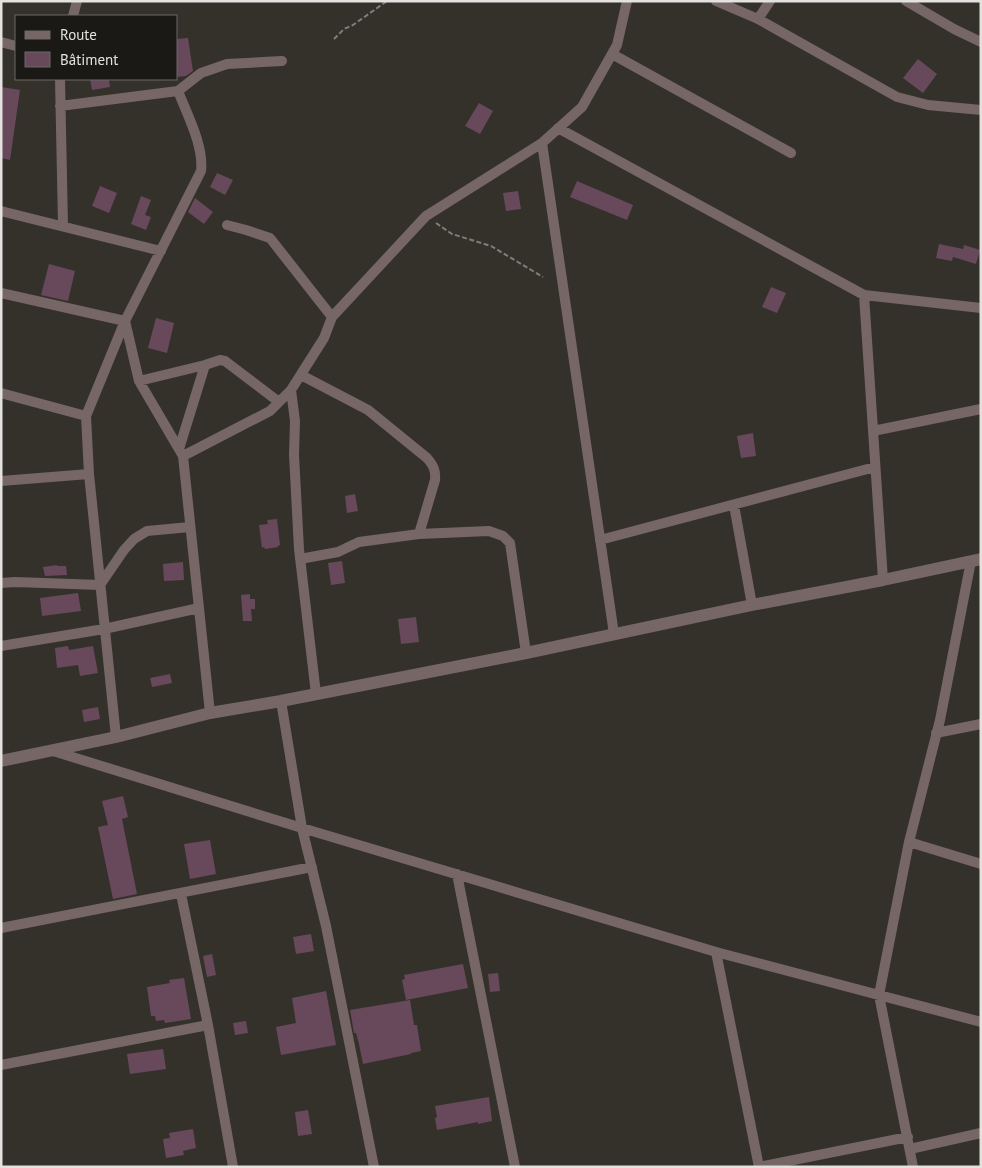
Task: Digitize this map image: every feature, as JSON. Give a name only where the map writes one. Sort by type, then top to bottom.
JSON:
[{"type":"street","points":[[73,15],[78,1]]},
{"type":"street","points":[[181,452],[270,411],[291,390],[324,338],[332,317],[426,216],[542,143],[582,107],[617,45],[627,1]]},
{"type":"street","points":[[716,1],[758,19],[897,97],[928,105],[981,110]]},
{"type":"street","points":[[758,19],[770,1]]},
{"type":"street","points":[[906,1],[954,29],[981,42]]},
{"type":"street","points":[[1,42],[15,46]]},
{"type":"street","points":[[612,54],[791,152]]},
{"type":"street","points":[[60,106],[178,91],[201,72],[227,64],[282,61]]},
{"type":"street","points":[[60,80],[63,226]]},
{"type":"street","points":[[116,737],[89,474],[86,416],[125,321],[201,171],[202,162],[195,134],[178,91]]},
{"type":"street","points":[[558,128],[864,295],[981,308]]},
{"type":"street","points":[[542,143],[614,634]]},
{"type":"street","points":[[1,211],[161,251]]},
{"type":"street","points":[[227,226],[270,238],[332,317]]},
{"type":"street","points":[[1,293],[125,321]]},
{"type":"street","points":[[864,295],[882,580]]},
{"type":"street","points":[[125,321],[139,381],[181,452]]},
{"type":"street","points":[[139,381],[220,360],[226,361],[279,402]]},
{"type":"street","points":[[205,365],[181,452],[210,713]]},
{"type":"street","points":[[300,375],[368,410],[433,464],[436,472],[435,480],[419,534]]},
{"type":"street","points":[[291,390],[295,421],[294,455],[300,559],[316,694]]},
{"type":"street","points":[[1,393],[86,416]]},
{"type":"street","points":[[873,431],[981,409]]},
{"type":"street","points":[[600,540],[875,468]]},
{"type":"street","points":[[1,481],[89,474]]},
{"type":"street","points":[[734,505],[752,605]]},
{"type":"street","points":[[100,585],[124,550],[134,539],[147,531],[190,526]]},
{"type":"street","points":[[300,559],[338,552],[359,542],[419,534],[489,531],[503,536],[510,543],[526,653]]},
{"type":"street","points":[[1,761],[116,737],[210,713],[526,653],[976,560],[940,720],[909,842],[879,995],[913,1167]]},
{"type":"street","points":[[1,583],[100,585]]},
{"type":"street","points":[[1,646],[104,629],[198,608]]},
{"type":"street","points":[[281,701],[302,828],[326,926],[374,1167]]},
{"type":"street","points":[[936,733],[981,724]]},
{"type":"street","points":[[52,751],[716,952],[981,1022]]},
{"type":"street","points":[[909,842],[981,864]]},
{"type":"street","points":[[1,928],[312,867]]},
{"type":"street","points":[[457,874],[515,1167]]},
{"type":"street","points":[[181,894],[208,1025],[233,1167]]},
{"type":"street","points":[[716,952],[759,1167],[908,1138]]},
{"type":"street","points":[[1,1065],[208,1025]]},
{"type":"street","points":[[910,1149],[981,1133]]},
{"type":"path","points":[[334,39],[344,29],[353,25],[387,1]]},
{"type":"path","points":[[426,216],[452,234],[491,246],[542,276]]},
{"type":"building","points":[[188,38],[193,71],[186,76],[178,77],[178,39]]},
{"type":"building","points":[[918,59],[937,74],[923,93],[903,78]]},
{"type":"building","points":[[90,80],[109,80],[110,87],[92,90]]},
{"type":"building","points":[[1,87],[20,90],[10,160],[1,158]]},
{"type":"building","points":[[479,103],[493,111],[480,134],[465,126]]},
{"type":"building","points":[[217,173],[233,180],[225,195],[210,187]]},
{"type":"building","points":[[577,181],[633,205],[627,220],[570,197]]},
{"type":"building","points":[[100,186],[117,193],[109,213],[92,206]]},
{"type":"building","points":[[518,191],[521,209],[506,211],[503,193]]},
{"type":"building","points":[[141,196],[151,200],[145,215],[151,217],[146,230],[131,224]]},
{"type":"building","points":[[195,198],[213,212],[204,224],[188,212]]},
{"type":"building","points":[[939,244],[963,249],[964,245],[980,250],[976,264],[953,257],[952,261],[936,258]]},
{"type":"building","points":[[49,264],[75,271],[68,301],[41,295]]},
{"type":"building","points":[[771,287],[786,293],[777,313],[762,307]]},
{"type":"building","points":[[156,318],[174,323],[167,353],[148,348]]},
{"type":"building","points":[[753,433],[756,456],[741,458],[737,436]]},
{"type":"building","points":[[355,494],[358,511],[347,513],[345,496]]},
{"type":"building","points":[[277,519],[280,545],[278,547],[262,548],[259,525],[268,524],[267,520]]},
{"type":"building","points":[[342,561],[345,583],[331,585],[328,563]]},
{"type":"building","points":[[183,562],[184,580],[164,581],[163,564]]},
{"type":"building","points":[[66,566],[67,575],[45,576],[43,567]]},
{"type":"building","points":[[78,593],[81,611],[42,616],[40,598]]},
{"type":"building","points":[[250,594],[250,599],[255,599],[255,609],[251,609],[252,621],[243,621],[241,595]]},
{"type":"building","points":[[416,617],[419,642],[401,644],[398,619]]},
{"type":"building","points":[[68,646],[69,650],[93,646],[98,673],[80,676],[78,665],[57,668],[55,648]]},
{"type":"building","points":[[170,674],[172,683],[152,687],[150,678]]},
{"type":"building","points":[[98,707],[100,719],[84,722],[82,710]]},
{"type":"building","points":[[123,796],[128,817],[122,819],[137,894],[113,899],[98,827],[108,825],[102,801]]},
{"type":"building","points":[[210,840],[216,874],[190,879],[184,844]]},
{"type":"building","points":[[311,934],[314,951],[296,954],[293,937]]},
{"type":"building","points":[[212,954],[216,975],[207,977],[203,956]]},
{"type":"building","points":[[463,964],[468,988],[406,1000],[402,980],[405,979],[404,975]]},
{"type":"building","points":[[498,973],[500,991],[490,992],[488,974]]},
{"type":"building","points":[[184,978],[191,1019],[165,1023],[164,1020],[156,1021],[155,1016],[151,1016],[147,987],[170,983],[169,980]]},
{"type":"building","points":[[326,991],[336,1045],[281,1055],[276,1027],[296,1023],[292,998]]},
{"type":"building","points":[[410,1000],[414,1025],[417,1025],[421,1051],[363,1064],[350,1010]]},
{"type":"building","points":[[246,1021],[248,1033],[235,1035],[233,1023]]},
{"type":"building","points":[[163,1049],[166,1069],[130,1074],[127,1054]]},
{"type":"building","points":[[489,1097],[492,1121],[437,1130],[435,1106]]},
{"type":"building","points":[[308,1110],[312,1134],[298,1136],[295,1112]]},
{"type":"building","points":[[193,1129],[196,1148],[183,1151],[184,1155],[166,1158],[163,1139],[170,1138],[169,1133]]}]
